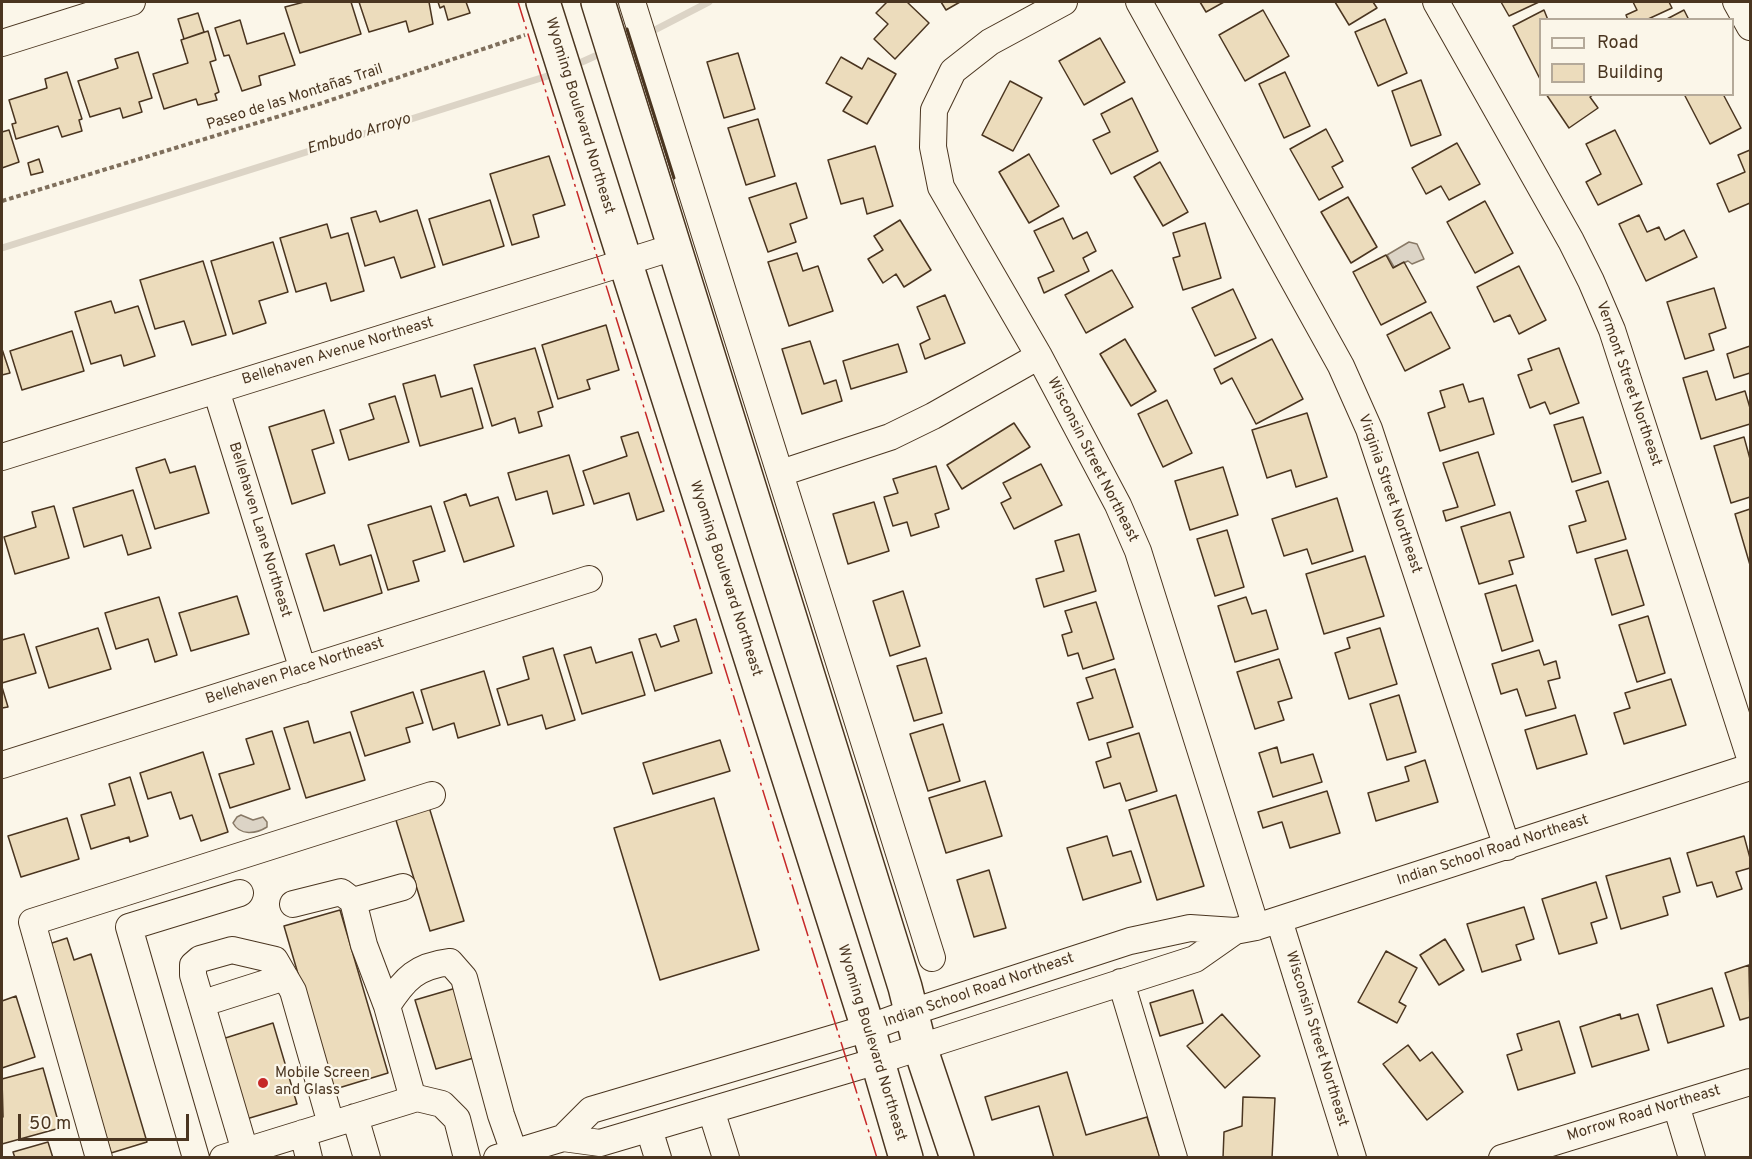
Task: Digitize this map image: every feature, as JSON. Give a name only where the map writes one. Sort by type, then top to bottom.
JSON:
[{"type":"main road","points":[[601,10],[912,1012],[920,1047],[957,1158]]},
{"type":"main road","name":"Wyoming Boulevard Northeast","points":[[549,22],[868,1028],[906,1158]]},
{"type":"street","points":[[2,43],[132,2]]},
{"type":"street","points":[[632,2],[932,958]]},
{"type":"street","name":"Wisconsin Street Northeast","points":[[1064,2],[990,42],[952,71],[934,110],[933,147],[941,187],[1039,356],[1118,505],[1138,551],[1257,926],[1353,1158]]},
{"type":"street","name":"Virginia Street Northeast","points":[[1139,2],[1341,366],[1369,429],[1507,847]]},
{"type":"street","name":"Vermont Street Northeast","points":[[1436,2],[1571,241],[1612,330],[1750,758]]},
{"type":"street","points":[[1736,2],[1750,27]]},
{"type":"street","name":"Bellehaven Avenue Northeast","points":[[2,457],[675,246]]},
{"type":"street","points":[[781,473],[890,437],[933,416],[1039,356]]},
{"type":"street","name":"Bellehaven Lane Northeast","points":[[216,390],[303,670]]},
{"type":"street","name":"Bellehaven Place Northeast","points":[[2,765],[589,579]]},
{"type":"street","name":"Indian School Road Northeast","points":[[506,1155],[600,1143],[877,1061],[1195,959],[1257,926],[1750,767]]},
{"type":"street","points":[[99,1158],[32,922],[432,795]]},
{"type":"street","points":[[352,901],[403,887]]},
{"type":"street","points":[[293,904],[341,892],[352,901],[364,945],[387,1006],[413,1099]]},
{"type":"street","points":[[196,1158],[129,927],[240,894]]},
{"type":"street","name":"Indian School Road Northeast","points":[[576,1145],[591,1110],[868,1028],[1130,941],[1190,928],[1257,926]]},
{"type":"street","points":[[367,1158],[343,1121],[292,991],[275,960],[232,950],[200,958],[193,965],[193,975],[239,1155],[303,1133],[343,1121],[417,1098],[442,1104],[457,1119],[467,1158]]},
{"type":"street","points":[[387,1006],[406,979],[431,964],[450,962],[464,978],[501,1115],[506,1155]]},
{"type":"street","points":[[216,999],[285,977]]},
{"type":"street","points":[[1121,982],[1174,1158]]},
{"type":"street","name":"Morrow Road Northeast","points":[[1502,1158],[1750,1082]]},
{"type":"street","points":[[1676,1105],[1692,1158]]},
{"type":"street","points":[[711,1110],[726,1158]]},
{"type":"street","points":[[649,1129],[658,1158]]},
{"type":"street","points":[[303,1133],[309,1158]]},
{"type":"path","name":"Paseo de las Montañas Trail","points":[[2,201],[319,104],[526,35],[549,22]]},
{"type":"shaded area","points":[[1409,242],[1417,244],[1424,259],[1412,264],[1408,261],[1394,267],[1387,255]]},
{"type":"shaded area","points":[[241,815],[253,820],[263,817],[267,822],[267,827],[258,831],[244,832],[233,823]]},
{"type":"building","points":[[304,2],[351,2],[361,34],[300,53],[285,7]]},
{"type":"building","points":[[359,2],[429,2],[433,24],[409,32],[406,21],[369,32]]},
{"type":"building","points":[[438,2],[466,2],[470,13],[448,20],[444,6],[440,8]]},
{"type":"building","points":[[887,2],[907,2],[929,23],[895,59],[874,39],[888,24],[876,13]]},
{"type":"building","points":[[941,2],[960,2],[946,10]]},
{"type":"building","points":[[1200,2],[1224,2],[1206,12]]},
{"type":"building","points":[[1335,2],[1373,2],[1377,8],[1349,25]]},
{"type":"building","points":[[1501,2],[1539,2],[1509,16]]},
{"type":"building","points":[[1633,2],[1669,2],[1672,8],[1650,18],[1627,18],[1626,15],[1637,10]]},
{"type":"building","points":[[1263,10],[1289,56],[1245,81],[1219,35]]},
{"type":"building","points":[[1544,10],[1547,18],[1539,18],[1539,77],[1513,26]]},
{"type":"building","points":[[1684,10],[1688,18],[1669,18]]},
{"type":"building","points":[[198,13],[204,32],[184,39],[178,19]]},
{"type":"building","points":[[1385,19],[1407,73],[1378,86],[1355,32]]},
{"type":"building","points":[[240,20],[247,44],[284,33],[295,65],[259,76],[261,85],[242,91],[229,55],[224,56],[215,28]]},
{"type":"building","points":[[208,31],[216,60],[210,62],[219,92],[215,94],[217,100],[198,105],[196,99],[164,109],[153,74],[188,63],[181,40]]},
{"type":"building","points":[[1100,38],[1125,82],[1084,105],[1059,61]]},
{"type":"building","points":[[138,52],[152,98],[139,102],[142,112],[123,118],[120,108],[90,117],[78,81],[118,68],[115,59]]},
{"type":"building","points":[[738,53],[755,109],[724,118],[707,62]]},
{"type":"building","points":[[841,57],[862,69],[868,58],[896,74],[867,124],[843,111],[852,97],[826,83]]},
{"type":"building","points":[[67,72],[82,119],[79,120],[82,131],[62,137],[58,126],[16,139],[12,124],[16,123],[9,100],[47,88],[45,79]]},
{"type":"building","points":[[1285,72],[1310,126],[1284,138],[1259,84]]},
{"type":"building","points":[[1421,80],[1441,135],[1411,146],[1392,91]]},
{"type":"building","points":[[1010,81],[1042,98],[1013,151],[982,135]]},
{"type":"building","points":[[1547,96],[1591,96],[1598,108],[1569,128]]},
{"type":"building","points":[[1685,96],[1724,96],[1741,128],[1710,144]]},
{"type":"building","points":[[1132,98],[1158,151],[1111,174],[1093,140],[1110,132],[1101,114]]},
{"type":"building","points":[[758,119],[775,176],[746,185],[728,128]]},
{"type":"building","points":[[1326,129],[1343,161],[1332,167],[1343,187],[1319,200],[1290,149]]},
{"type":"building","points":[[9,130],[19,162],[2,168],[2,132]]},
{"type":"building","points":[[1615,130],[1642,184],[1598,205],[1586,182],[1601,174],[1586,144]]},
{"type":"building","points":[[1457,143],[1480,184],[1449,200],[1441,186],[1426,194],[1412,168]]},
{"type":"building","points":[[875,146],[893,206],[867,214],[863,198],[841,204],[828,160]]},
{"type":"building","points":[[1750,150],[1750,203],[1729,212],[1717,184],[1745,172],[1738,155]]},
{"type":"building","points":[[1029,154],[1059,206],[1029,223],[999,172]]},
{"type":"building","points":[[549,156],[565,205],[533,215],[539,237],[512,245],[490,174]]},
{"type":"building","points":[[39,159],[43,172],[31,175],[28,163]]},
{"type":"building","points":[[1160,162],[1188,212],[1163,226],[1134,177]]},
{"type":"building","points":[[796,183],[807,218],[790,224],[796,242],[768,252],[749,198]]},
{"type":"building","points":[[1348,197],[1377,247],[1351,263],[1321,212]]},
{"type":"building","points":[[490,200],[504,246],[443,265],[429,219]]},
{"type":"building","points":[[1485,201],[1513,253],[1475,273],[1447,222]]},
{"type":"building","points":[[417,210],[435,267],[401,278],[394,257],[365,266],[351,218],[376,211],[380,222]]},
{"type":"building","points":[[1639,215],[1647,232],[1659,227],[1665,240],[1684,230],[1697,257],[1646,281],[1619,224]]},
{"type":"building","points":[[1063,218],[1073,239],[1087,232],[1096,251],[1083,258],[1089,271],[1044,293],[1038,278],[1054,271],[1034,231]]},
{"type":"building","points":[[900,220],[931,270],[904,287],[896,274],[883,283],[868,259],[883,250],[874,236]]},
{"type":"building","points":[[1205,223],[1221,278],[1183,290],[1173,258],[1180,256],[1173,233]]},
{"type":"building","points":[[327,224],[331,238],[348,233],[364,291],[331,301],[326,283],[296,292],[280,238]]},
{"type":"building","points":[[273,242],[288,292],[259,301],[266,323],[233,334],[211,261]]},
{"type":"building","points":[[797,253],[803,271],[818,266],[833,311],[789,326],[768,262]]},
{"type":"building","points":[[1386,255],[1393,268],[1404,262],[1426,302],[1381,325],[1353,272]]},
{"type":"building","points":[[203,261],[226,335],[192,345],[184,321],[155,329],[140,280]]},
{"type":"building","points":[[1519,266],[1546,320],[1519,334],[1510,315],[1494,322],[1477,287]]},
{"type":"building","points":[[1112,270],[1133,307],[1086,333],[1065,295]]},
{"type":"building","points":[[1714,288],[1726,328],[1709,334],[1714,350],[1685,359],[1667,302]]},
{"type":"building","points":[[1233,289],[1256,338],[1215,356],[1192,308]]},
{"type":"building","points":[[945,295],[965,343],[925,359],[920,344],[930,339],[917,307]]},
{"type":"building","points":[[111,301],[115,313],[138,306],[155,356],[124,366],[121,355],[91,364],[75,312]]},
{"type":"building","points":[[1431,312],[1450,348],[1405,371],[1387,335]]},
{"type":"building","points":[[606,325],[619,370],[587,380],[590,389],[558,399],[542,345]]},
{"type":"building","points":[[72,331],[84,371],[22,390],[10,351]]},
{"type":"building","points":[[1125,339],[1156,391],[1131,406],[1100,354]]},
{"type":"building","points":[[1272,339],[1303,399],[1256,424],[1232,378],[1221,384],[1214,369]]},
{"type":"building","points":[[810,341],[824,384],[836,380],[842,401],[802,414],[782,349]]},
{"type":"building","points":[[898,344],[907,372],[851,389],[843,361]]},
{"type":"building","points":[[1750,346],[1750,373],[1734,378],[1727,354]]},
{"type":"building","points":[[535,348],[553,407],[538,412],[542,426],[519,433],[515,418],[492,426],[474,365]]},
{"type":"building","points":[[1559,348],[1579,403],[1550,414],[1545,402],[1530,408],[1518,375],[1532,370],[1528,359]]},
{"type":"building","points":[[2,349],[10,373],[2,375]]},
{"type":"building","points":[[1707,371],[1716,400],[1745,391],[1750,408],[1750,424],[1701,439],[1683,378]]},
{"type":"building","points":[[435,375],[441,397],[472,388],[483,428],[420,446],[403,384]]},
{"type":"building","points":[[1463,384],[1469,402],[1483,398],[1494,434],[1440,451],[1428,413],[1445,407],[1440,391]]},
{"type":"building","points":[[395,396],[409,442],[349,460],[340,430],[374,419],[369,404]]},
{"type":"building","points":[[1167,400],[1192,453],[1163,467],[1138,414]]},
{"type":"building","points":[[324,410],[334,443],[312,450],[325,493],[292,504],[269,427]]},
{"type":"building","points":[[1307,413],[1327,477],[1296,487],[1291,470],[1267,478],[1252,430]]},
{"type":"building","points":[[1583,417],[1601,473],[1572,482],[1554,425]]},
{"type":"building","points":[[1014,423],[1030,447],[962,489],[947,465]]},
{"type":"building","points":[[638,432],[664,511],[637,520],[629,493],[594,504],[583,471],[627,456],[621,437]]},
{"type":"building","points":[[1744,437],[1750,459],[1750,497],[1731,503],[1714,446]]},
{"type":"building","points":[[1478,452],[1495,505],[1446,521],[1443,511],[1458,507],[1443,463]]},
{"type":"building","points":[[569,455],[584,505],[553,514],[547,491],[516,500],[508,473]]},
{"type":"building","points":[[165,459],[170,473],[195,466],[209,513],[155,529],[136,468]]},
{"type":"building","points":[[1041,464],[1062,505],[1014,529],[1001,503],[1011,498],[1003,483]]},
{"type":"building","points":[[936,466],[949,509],[935,514],[939,527],[911,536],[907,522],[893,526],[884,497],[898,493],[893,479]]},
{"type":"building","points":[[1223,467],[1238,515],[1190,530],[1175,481]]},
{"type":"building","points":[[1608,481],[1626,539],[1577,553],[1569,526],[1586,521],[1576,491]]},
{"type":"building","points":[[133,490],[151,548],[128,555],[122,535],[84,547],[73,508]]},
{"type":"building","points":[[466,494],[470,506],[498,497],[514,546],[464,562],[444,502]]},
{"type":"building","points":[[1337,498],[1353,551],[1312,564],[1307,549],[1284,556],[1272,519]]},
{"type":"building","points":[[874,502],[889,551],[848,564],[833,514]]},
{"type":"building","points":[[54,506],[69,558],[15,574],[4,537],[36,527],[32,512]]},
{"type":"building","points":[[431,506],[445,551],[413,561],[419,581],[388,590],[368,525]]},
{"type":"building","points":[[1750,509],[1750,565],[1735,514]]},
{"type":"building","points":[[1510,512],[1524,557],[1509,561],[1513,574],[1479,584],[1461,527]]},
{"type":"building","points":[[1227,530],[1244,587],[1215,596],[1197,539]]},
{"type":"building","points":[[1079,534],[1096,591],[1044,607],[1036,579],[1064,571],[1055,541]]},
{"type":"building","points":[[334,545],[340,565],[371,555],[382,593],[324,611],[306,554]]},
{"type":"building","points":[[1627,550],[1644,605],[1612,615],[1595,559]]},
{"type":"building","points":[[1365,556],[1384,616],[1324,634],[1306,574]]},
{"type":"building","points":[[1516,585],[1533,641],[1502,651],[1485,594]]},
{"type":"building","points":[[903,591],[920,646],[890,656],[873,601]]},
{"type":"building","points":[[237,596],[249,634],[191,651],[179,613]]},
{"type":"building","points":[[159,597],[177,655],[155,662],[148,639],[116,649],[105,613]]},
{"type":"building","points":[[1246,597],[1252,614],[1266,610],[1278,649],[1235,662],[1218,606]]},
{"type":"building","points":[[1096,602],[1114,659],[1083,669],[1078,653],[1068,656],[1062,635],[1072,632],[1065,611]]},
{"type":"building","points":[[1648,616],[1665,673],[1637,682],[1619,625]]},
{"type":"building","points":[[696,619],[712,673],[655,691],[639,639],[656,634],[661,647],[679,641],[674,626]]},
{"type":"building","points":[[98,628],[111,669],[49,688],[36,647]]},
{"type":"building","points":[[1380,628],[1397,684],[1349,699],[1335,653],[1350,648],[1347,638]]},
{"type":"building","points":[[24,634],[36,673],[2,683],[2,640]]},
{"type":"building","points":[[591,647],[596,663],[632,652],[645,695],[582,714],[564,655]]},
{"type":"building","points":[[553,648],[575,720],[546,729],[542,715],[508,725],[497,689],[529,679],[523,657]]},
{"type":"building","points":[[1539,650],[1544,665],[1556,661],[1560,678],[1548,681],[1556,708],[1526,716],[1517,689],[1501,694],[1492,664]]},
{"type":"building","points":[[926,658],[942,713],[914,721],[897,666]]},
{"type":"building","points":[[1279,659],[1292,698],[1278,702],[1284,720],[1255,729],[1237,672]]},
{"type":"building","points":[[1115,669],[1133,727],[1089,740],[1077,703],[1093,698],[1086,678]]},
{"type":"building","points":[[484,671],[500,725],[458,738],[454,723],[433,730],[421,690]]},
{"type":"building","points":[[1671,679],[1686,725],[1624,744],[1614,713],[1630,708],[1625,693]]},
{"type":"building","points":[[2,687],[8,707],[2,708]]},
{"type":"building","points":[[413,692],[423,723],[406,728],[410,742],[365,756],[351,712]]},
{"type":"building","points":[[1399,695],[1416,752],[1387,760],[1370,704]]},
{"type":"building","points":[[1575,715],[1587,754],[1537,769],[1525,730]]},
{"type":"building","points":[[308,721],[314,743],[350,732],[365,780],[306,798],[284,728]]},
{"type":"building","points":[[943,724],[960,781],[928,791],[910,734]]},
{"type":"building","points":[[272,731],[290,789],[230,808],[219,774],[254,764],[246,739]]},
{"type":"building","points":[[1139,733],[1157,791],[1126,801],[1120,783],[1104,788],[1096,762],[1111,757],[1107,743]]},
{"type":"building","points":[[720,740],[730,771],[653,794],[643,763]]},
{"type":"building","points":[[1277,747],[1281,763],[1313,754],[1322,782],[1273,797],[1259,753]]},
{"type":"building","points":[[203,752],[228,832],[201,841],[192,815],[180,819],[171,792],[148,799],[140,773]]},
{"type":"building","points":[[1425,760],[1438,802],[1376,821],[1368,793],[1409,781],[1405,767]]},
{"type":"building","points":[[130,777],[148,836],[130,842],[129,837],[91,849],[81,815],[115,805],[109,784]]},
{"type":"building","points":[[985,781],[1002,836],[946,853],[929,798]]},
{"type":"building","points":[[1327,791],[1340,833],[1290,848],[1282,822],[1263,828],[1258,812]]},
{"type":"building","points":[[1176,795],[1204,886],[1157,900],[1129,810]]},
{"type":"building","points":[[714,798],[759,950],[660,980],[614,828]]},
{"type":"building","points":[[429,807],[464,921],[430,931],[395,817]]},
{"type":"building","points":[[67,818],[79,859],[21,877],[8,836]]},
{"type":"building","points":[[1107,836],[1113,856],[1131,851],[1141,882],[1083,900],[1067,848]]},
{"type":"building","points":[[1744,836],[1750,858],[1750,868],[1736,872],[1742,889],[1717,897],[1712,882],[1697,886],[1687,853]]},
{"type":"building","points":[[1670,858],[1680,892],[1663,897],[1668,915],[1621,929],[1606,876]]},
{"type":"building","points":[[989,870],[1006,928],[974,937],[957,880]]},
{"type":"building","points":[[1596,882],[1607,918],[1591,923],[1597,943],[1559,954],[1542,899]]},
{"type":"building","points":[[1524,907],[1534,939],[1516,945],[1521,960],[1482,972],[1467,924]]},
{"type":"building","points":[[340,910],[388,1073],[332,1090],[284,926]]},
{"type":"building","points":[[67,938],[74,960],[91,954],[147,1142],[111,1153],[49,944]]},
{"type":"building","points":[[1445,939],[1464,970],[1439,985],[1420,955]]},
{"type":"building","points":[[1386,951],[1417,968],[1399,1002],[1406,1006],[1397,1023],[1358,1002]]},
{"type":"building","points":[[1749,965],[1750,1017],[1740,1020],[1725,973]]},
{"type":"building","points":[[456,988],[477,1057],[436,1069],[415,1000]]},
{"type":"building","points":[[1712,988],[1724,1026],[1668,1043],[1657,1005]]},
{"type":"building","points":[[1193,990],[1203,1023],[1160,1036],[1150,1003]]},
{"type":"building","points":[[16,996],[35,1057],[2,1068],[2,1001]]},
{"type":"building","points":[[1222,1014],[1260,1056],[1225,1088],[1187,1046]]},
{"type":"building","points":[[1620,1014],[1621,1019],[1638,1014],[1649,1050],[1592,1067],[1580,1027]]},
{"type":"building","points":[[1559,1021],[1575,1073],[1518,1090],[1507,1055],[1522,1050],[1517,1034]]},
{"type":"building","points":[[273,1023],[297,1104],[243,1120],[219,1040]]},
{"type":"building","points":[[1408,1045],[1420,1061],[1432,1052],[1463,1092],[1427,1120],[1383,1064]]},
{"type":"building","points":[[43,1068],[60,1128],[2,1144],[2,1079]]},
{"type":"building","points":[[1067,1072],[1086,1135],[1147,1117],[1160,1158],[1054,1158],[1039,1106],[992,1120],[985,1097]]},
{"type":"building","points":[[1243,1097],[1275,1098],[1272,1158],[1223,1158],[1224,1132],[1242,1126]]},
{"type":"building","points":[[48,1142],[53,1158],[15,1158],[13,1152]]},
{"type":"waterway","name":"Embudo Arroyo","points":[[647,34],[709,2]]},
{"type":"waterway","name":"Embudo Arroyo","points":[[573,66],[604,52]]},
{"type":"waterway","name":"Embudo Arroyo","points":[[2,248],[557,73]]},
{"type":"wall","points":[[627,29],[674,178]]},
{"type":"power","points":[[518,2],[877,1158]]},
{"type":"place","name":"Mobile Screen and Glass","points":[[263,1083]]}]
